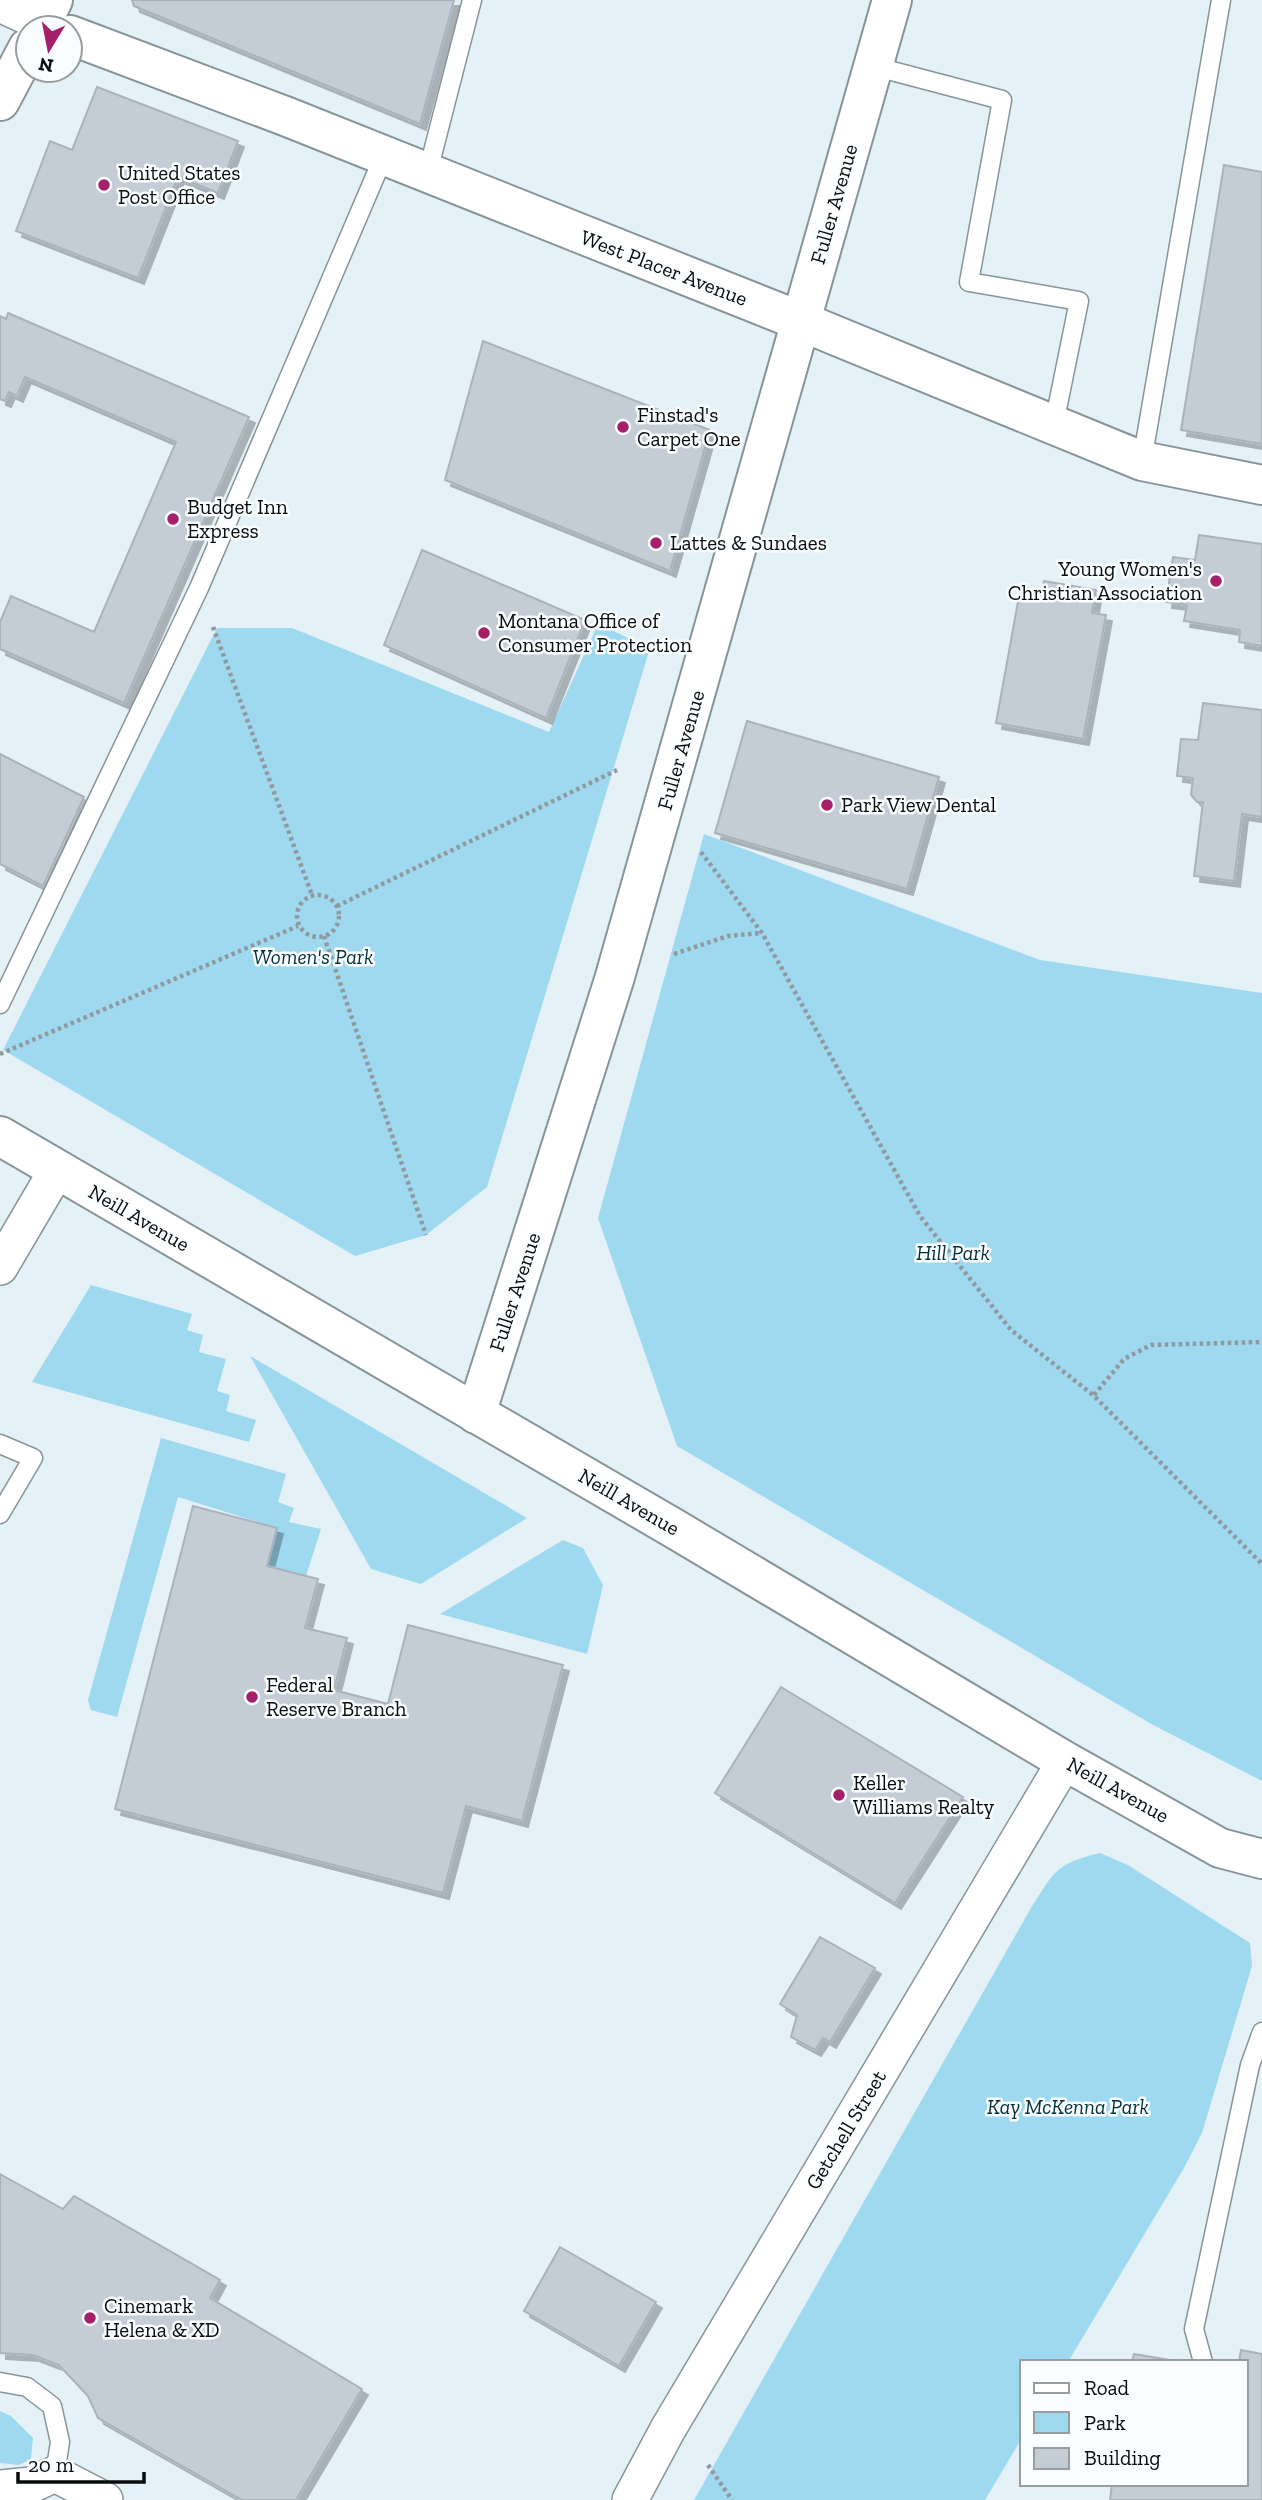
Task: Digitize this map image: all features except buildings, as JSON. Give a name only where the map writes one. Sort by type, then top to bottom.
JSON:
[{"type":"street","name":"Fuller Avenue","points":[[476,1414],[614,980],[892,0]]},
{"type":"street","points":[[0,4],[20,14]]},
{"type":"street","name":"West Placer Avenue","points":[[84,41],[285,116],[383,158],[800,321],[1142,461],[1262,485]]},
{"type":"street","points":[[0,101],[14,79]]},
{"type":"street","name":"Neill Avenue","points":[[0,1136],[1065,1761],[1220,1847],[1262,1859]]},
{"type":"street","points":[[0,1267],[57,1170]]},
{"type":"street","name":"Getchell Street","points":[[630,2500],[668,2428],[1065,1761]]},
{"type":"street","points":[[1220,1847],[1262,1885]]},
{"type":"street","points":[[0,2488],[31,2485],[55,2474],[105,2500]]},
{"type":"lane","points":[[427,175],[472,0]]},
{"type":"lane","points":[[1142,461],[1221,0]]},
{"type":"lane","points":[[873,66],[1002,100],[969,282],[1079,301],[1054,424]]},
{"type":"lane","points":[[0,1004],[199,588],[383,158]]},
{"type":"lane","points":[[0,1444],[33,1458],[0,1514]]},
{"type":"lane","points":[[1202,2360],[1194,2329],[1233,2139],[1250,2065],[1262,2032]]},
{"type":"lane","points":[[0,2382],[27,2387],[51,2406],[60,2442],[55,2474]]},
{"type":"path","points":[[199,588],[312,895]]},
{"type":"path","points":[[337,906],[617,771]]},
{"type":"path","points":[[701,852],[762,933],[920,1216],[1011,1330],[1093,1395],[1262,1564]]},
{"type":"path","points":[[312,895],[327,897],[337,906],[338,925],[324,936],[311,936],[298,926],[299,905],[312,895]]},
{"type":"path","points":[[0,1054],[298,926]]},
{"type":"path","points":[[674,954],[727,936],[762,933]]},
{"type":"path","points":[[324,936],[426,1235]]},
{"type":"path","points":[[1093,1395],[1124,1359],[1151,1345],[1262,1342]]},
{"type":"path","points":[[708,2465],[732,2500]]},
{"type":"green space","name":"Women's Park","points":[[598,624],[650,648],[487,1187],[426,1235],[355,1256],[3,1050],[217,628],[292,628],[549,732]]},
{"type":"green space","name":"Hill Park","points":[[704,834],[1040,960],[1262,993],[1262,1781],[1153,1725],[677,1446],[598,1218]]},
{"type":"green space","points":[[91,1285],[192,1314],[187,1330],[203,1335],[199,1352],[226,1359],[217,1391],[230,1395],[226,1411],[256,1420],[249,1442],[32,1382]]},
{"type":"green space","points":[[250,1356],[527,1518],[421,1584],[371,1569]]},
{"type":"green space","points":[[161,1438],[286,1474],[278,1502],[294,1508],[289,1522],[321,1529],[306,1576],[267,1566],[277,1528],[178,1497],[117,1717],[91,1710],[88,1700]]},
{"type":"green space","points":[[563,1540],[583,1548],[603,1585],[587,1654],[440,1614]]},
{"type":"green space","name":"Kay McKenna Park","points":[[1100,1853],[1128,1865],[1250,1943],[1252,1966],[1202,2133],[1184,2168],[1069,2360],[1020,2360],[1020,2441],[985,2500],[694,2500],[1031,1908],[1052,1877],[1074,1861]]},
{"type":"green space","points":[[0,2411],[11,2416],[33,2438],[31,2459],[19,2465],[0,2463]]},
{"type":"place","name":"United States Post Office","points":[[104,185]]},
{"type":"place","name":"Finstad's Carpet One","points":[[623,427]]},
{"type":"place","name":"Budget Inn Express","points":[[173,519]]},
{"type":"place","name":"Lattes & Sundaes","points":[[656,543]]},
{"type":"place","name":"Young Women's Christian Association","points":[[1216,581]]},
{"type":"place","name":"Montana Office of Consumer Protection","points":[[484,633]]},
{"type":"place","name":"Park View Dental","points":[[827,805]]},
{"type":"place","name":"Federal Reserve Branch","points":[[252,1697]]},
{"type":"place","name":"Keller Williams Realty","points":[[839,1795]]},
{"type":"place","name":"Cinemark Helena & XD","points":[[90,2318]]}]
